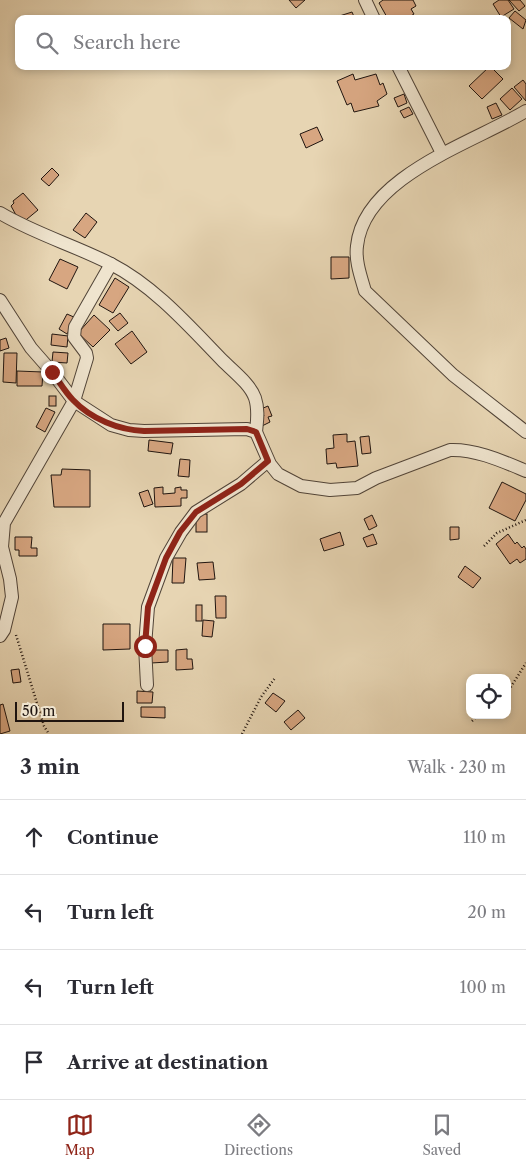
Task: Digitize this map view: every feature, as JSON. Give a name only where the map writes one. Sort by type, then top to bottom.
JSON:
[{"type":"street","points":[[365,0],[372,15]]},
{"type":"street","points":[[400,70],[442,153]]},
{"type":"street","points":[[526,111],[442,153],[402,179],[382,196],[366,217],[356,246],[359,273],[365,291],[453,375],[526,432]]},
{"type":"street","points":[[0,213],[22,226],[111,264],[142,284],[188,325],[247,385],[254,397],[258,412],[256,432],[268,461],[278,474],[288,480],[301,486],[330,490],[357,488],[376,478],[450,450],[461,450],[486,455],[526,471]]},
{"type":"street","points":[[0,636],[4,630],[12,589],[2,547],[4,523],[74,401],[87,358],[86,353],[74,337],[75,327],[111,264]]},
{"type":"street","points":[[0,300],[30,348],[52,372],[74,401],[111,425],[129,430],[232,429],[256,432]]},
{"type":"street","points":[[147,685],[145,646],[148,607],[166,558],[196,512],[241,484],[268,461]]},
{"type":"path","points":[[484,546],[497,533],[526,520]]},
{"type":"path","points":[[8,613],[27,663],[44,726],[50,734]]},
{"type":"path","points":[[511,686],[526,663]]},
{"type":"path","points":[[242,734],[261,697],[275,678]]},
{"type":"building","points":[[289,0],[305,0],[296,8]]},
{"type":"building","points":[[383,0],[413,0],[416,6],[411,9],[414,14],[412,15],[386,15],[379,3]]},
{"type":"building","points":[[499,0],[508,0],[514,9],[504,15],[500,15],[493,4]]},
{"type":"building","points":[[509,0],[520,0],[525,6],[519,11]]},
{"type":"building","points":[[515,11],[526,20],[523,29],[511,20],[511,16]]},
{"type":"building","points":[[352,12],[353,15],[343,15]]},
{"type":"building","points":[[486,70],[494,70],[503,79],[482,99],[469,86]]},
{"type":"building","points":[[353,74],[355,80],[376,74],[380,85],[383,83],[387,94],[377,101],[379,106],[354,112],[351,103],[347,105],[337,81]]},
{"type":"building","points":[[523,80],[526,84],[526,101],[514,87]]},
{"type":"building","points":[[512,88],[522,99],[510,110],[500,99]]},
{"type":"building","points":[[404,94],[407,103],[398,107],[394,98]]},
{"type":"building","points":[[496,103],[502,115],[492,119],[487,107]]},
{"type":"building","points":[[409,107],[413,114],[404,118],[400,111]]},
{"type":"building","points":[[317,127],[323,140],[306,148],[300,134]]},
{"type":"building","points":[[52,168],[59,175],[49,186],[41,179]]},
{"type":"building","points":[[23,193],[38,210],[21,224],[11,206],[14,203],[13,201]]},
{"type":"building","points":[[86,213],[97,222],[85,238],[73,230]]},
{"type":"building","points":[[331,257],[349,257],[349,278],[331,279]]},
{"type":"building","points":[[60,259],[78,267],[67,289],[49,280]]},
{"type":"building","points":[[115,278],[129,287],[113,313],[99,305]]},
{"type":"building","points":[[120,313],[128,323],[118,331],[109,321]]},
{"type":"building","points":[[67,314],[76,318],[67,334],[59,329]]},
{"type":"building","points":[[94,315],[110,330],[93,347],[78,333]]},
{"type":"building","points":[[132,331],[147,352],[131,364],[115,344]]},
{"type":"building","points":[[52,334],[68,336],[67,347],[51,345]]},
{"type":"building","points":[[6,338],[9,348],[0,351],[0,340]]},
{"type":"building","points":[[53,352],[68,353],[67,363],[52,362]]},
{"type":"building","points":[[4,353],[17,353],[16,383],[3,382]]},
{"type":"building","points":[[17,371],[43,372],[42,386],[17,386]]},
{"type":"building","points":[[49,396],[56,396],[56,406],[49,406]]},
{"type":"building","points":[[268,406],[272,416],[268,417],[270,422],[262,426],[259,418],[264,416],[261,409]]},
{"type":"building","points":[[46,408],[55,412],[45,432],[36,427]]},
{"type":"building","points":[[347,434],[347,442],[355,441],[358,466],[337,468],[336,463],[327,464],[326,449],[334,448],[333,435]]},
{"type":"building","points":[[369,436],[371,453],[362,454],[360,437]]},
{"type":"building","points":[[149,440],[173,443],[171,454],[148,451]]},
{"type":"building","points":[[180,459],[190,460],[189,477],[178,476]]},
{"type":"building","points":[[62,469],[90,470],[90,507],[54,507],[51,475],[61,475]]},
{"type":"building","points":[[502,482],[526,494],[526,500],[515,521],[489,508]]},
{"type":"building","points":[[163,487],[163,494],[175,493],[175,488],[181,487],[181,490],[187,490],[187,498],[181,498],[181,506],[155,507],[154,488]]},
{"type":"building","points":[[148,490],[153,504],[144,507],[139,493]]},
{"type":"building","points":[[196,514],[207,514],[207,532],[196,532]]},
{"type":"building","points":[[372,515],[377,526],[369,530],[364,519]]},
{"type":"building","points":[[450,527],[459,527],[459,539],[450,540]]},
{"type":"building","points":[[340,532],[344,545],[324,551],[320,539]]},
{"type":"building","points":[[373,534],[377,544],[367,547],[363,538]]},
{"type":"building","points":[[508,534],[515,544],[517,542],[522,548],[524,546],[526,549],[526,559],[520,563],[517,559],[510,564],[496,544]]},
{"type":"building","points":[[15,537],[32,537],[31,548],[37,548],[37,556],[19,556],[19,550],[15,550]]},
{"type":"building","points":[[173,558],[186,558],[184,583],[172,583]]},
{"type":"building","points":[[213,562],[215,579],[199,580],[197,563]]},
{"type":"building","points":[[465,566],[481,578],[473,588],[458,577]]},
{"type":"building","points":[[215,596],[226,596],[226,618],[216,618]]},
{"type":"building","points":[[196,605],[202,605],[202,621],[196,621]]},
{"type":"building","points":[[203,620],[214,621],[212,637],[202,636]]},
{"type":"building","points":[[103,624],[130,624],[130,649],[103,650]]},
{"type":"building","points":[[187,649],[187,659],[192,659],[193,669],[176,670],[176,650]]},
{"type":"building","points":[[151,650],[168,650],[168,662],[151,663]]},
{"type":"building","points":[[19,669],[21,682],[13,683],[11,670]]},
{"type":"building","points":[[137,691],[153,692],[152,703],[137,703]]},
{"type":"building","points":[[273,693],[285,701],[276,712],[265,703]]},
{"type":"building","points":[[3,704],[10,731],[0,734],[0,705]]},
{"type":"building","points":[[141,707],[165,707],[165,718],[141,717]]},
{"type":"building","points":[[298,710],[305,718],[291,730],[284,722]]},
{"type":"route","points":[[52,372],[74,401],[111,425],[129,430],[144,431],[247,429],[256,432],[260,438],[268,461],[241,484],[196,512],[180,532],[157,579],[148,607],[145,646]]}]
